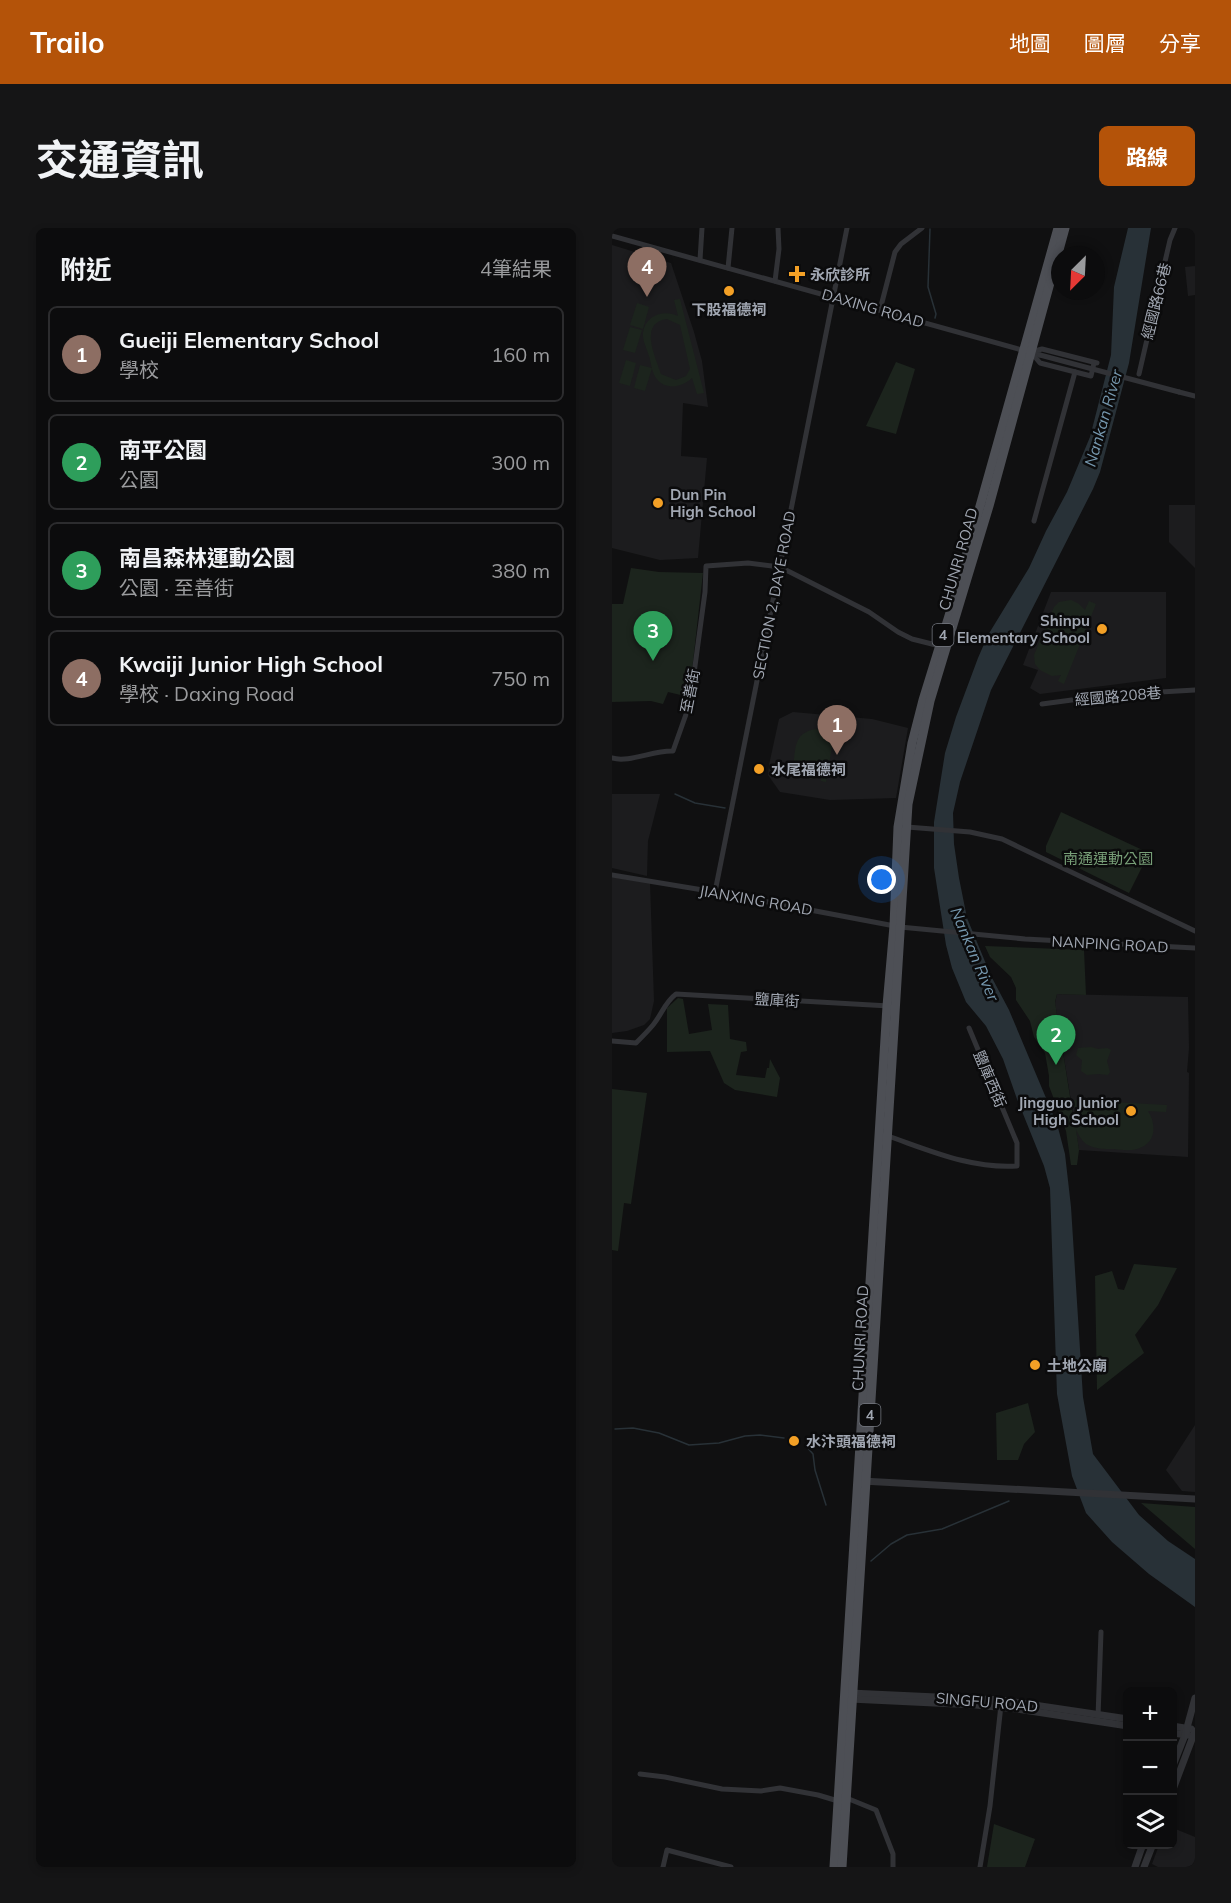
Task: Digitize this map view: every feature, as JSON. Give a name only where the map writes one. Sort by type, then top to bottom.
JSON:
[{"type":"main road","name":"CHUNRI ROAD","points":[[1031,352],[1058,228]]},
{"type":"main road","name":"CHUNRI ROAD","points":[[842,1799],[892,987],[901,927],[902,827],[943,647],[989,506],[1065,228]]},
{"type":"main road","name":"4","points":[[834,1867],[842,1799]]},
{"type":"main road","name":"4","points":[[842,1799],[842,1867]]},
{"type":"street","points":[[700,260],[702,228]]},
{"type":"street","points":[[728,268],[732,228]]},
{"type":"street","points":[[774,281],[779,249],[778,228]]},
{"type":"street","name":"SECTION 2, DAYE ROAD","points":[[714,892],[847,228]]},
{"type":"street","points":[[880,310],[895,252],[901,244],[922,228]]},
{"type":"street","name":"經國路66巷","points":[[1138,374],[1170,240],[1175,228]]},
{"type":"street","name":"DAXING ROAD","points":[[612,236],[1031,352]]},
{"type":"street","points":[[1042,349],[1095,363],[1091,376],[1040,363],[1031,352],[1042,349]]},
{"type":"street","points":[[1031,352],[1195,396]]},
{"type":"street","points":[[1034,521],[1076,372]]},
{"type":"street","name":"至善街","points":[[612,758],[621,760],[663,751],[674,751],[690,703],[704,601],[706,566],[748,563],[780,567]]},
{"type":"street","points":[[780,567],[869,612],[912,639],[943,647]]},
{"type":"street","name":"經國路208巷","points":[[1042,704],[1109,695],[1195,690]]},
{"type":"street","points":[[902,827],[965,832],[1002,839],[1195,932]]},
{"type":"street","name":"JIANXING ROAD","points":[[612,875],[901,927],[1025,939]]},
{"type":"street","name":"NANPING ROAD","points":[[1025,939],[1195,948]]},
{"type":"street","name":"鹽庫街","points":[[612,1041],[636,1043],[654,1024],[664,1005],[676,994],[891,1006]]},
{"type":"street","name":"鹽庫西街","points":[[884,1135],[960,1162],[1017,1166],[1017,1143],[969,1028]]},
{"type":"street","points":[[863,1482],[1195,1499]]},
{"type":"street","points":[[1097,1718],[1101,1632]]},
{"type":"street","name":"SINGFU ROAD","points":[[849,1696],[1001,1704],[1097,1718],[1123,1725]]},
{"type":"street","points":[[1177,1757],[1195,1698]]},
{"type":"street","points":[[980,1867],[990,1806],[1001,1704]]},
{"type":"street","name":"SINGFU ROAD","points":[[1097,1718],[1123,1719]]},
{"type":"street","points":[[1177,1728],[1195,1734],[1177,1781]]},
{"type":"street","points":[[1177,1733],[1186,1732]]},
{"type":"street","points":[[640,1774],[722,1789],[761,1791],[780,1788],[842,1799],[876,1810],[893,1854],[893,1867]]},
{"type":"street","points":[[1135,1867],[1142,1849]]},
{"type":"street","points":[[1144,1867],[1151,1849]]},
{"type":"street","points":[[663,1867],[667,1850],[715,1865],[730,1867]]},
{"type":"shaded area","points":[[612,245],[671,263],[702,361],[708,407],[683,403],[681,456],[707,458],[698,558],[660,560],[612,548]]},
{"type":"shaded area","points":[[1195,266],[1195,295],[1188,296],[1185,267]]},
{"type":"shaded area","points":[[1169,505],[1195,505],[1195,568],[1169,542]]},
{"type":"shaded area","name":"Shinpu Elementary School","points":[[1051,592],[1166,592],[1166,678],[1040,694],[1030,688],[1038,670],[1023,665]]},
{"type":"shaded area","points":[[793,712],[872,719],[908,728],[896,798],[830,800],[780,792],[768,775],[769,765],[779,719]]},
{"type":"shaded area","points":[[612,794],[660,794],[648,841],[647,876],[612,868]]},
{"type":"shaded area","points":[[612,877],[650,883],[654,1001],[650,1019],[644,1025],[612,1033]]},
{"type":"shaded area","name":"Jingguo Junior High School","points":[[1057,994],[1188,997],[1188,1157],[1079,1150],[1055,1003]]},
{"type":"shaded area","points":[[1195,1425],[1195,1492],[1182,1491],[1166,1470]]},
{"type":"shaded area","points":[[1177,1830],[1195,1837],[1195,1867],[1158,1867],[1152,1864],[1158,1849],[1177,1849]]},
{"type":"green space","points":[[680,299],[704,393],[697,394],[692,378],[684,384],[674,386],[660,382],[655,376],[643,339],[644,327],[651,318],[666,313],[678,316],[674,300]],"holes":[[[667,319],[680,325],[690,369],[686,376],[676,380],[661,374],[653,350],[651,334],[658,322]]]},
{"type":"green space","points":[[637,303],[649,307],[643,329],[630,325]]},
{"type":"green space","points":[[630,327],[642,330],[635,353],[623,350]]},
{"type":"green space","points":[[626,360],[636,363],[630,386],[619,383]]},
{"type":"green space","points":[[896,362],[915,369],[896,434],[866,426]]},
{"type":"green space","points":[[640,365],[652,368],[645,391],[634,388]]},
{"type":"green space","points":[[631,568],[659,572],[703,573],[689,697],[668,692],[663,704],[651,701],[612,702],[612,604],[623,604]]},
{"type":"green space","points":[[1071,600],[1085,610],[1089,601],[1096,604],[1064,684],[1058,681],[1061,675],[1052,676],[1040,670],[1035,664],[1034,655],[1054,607],[1059,602]]},
{"type":"green space","points":[[816,729],[827,734],[834,734],[826,782],[821,781],[822,776],[813,779],[806,778],[793,767],[799,738]]},
{"type":"green space","name":"南通運動公園","points":[[1061,812],[1149,853],[1129,893],[1046,852],[1046,846]]},
{"type":"green space","points":[[985,946],[1084,950],[1086,995],[1057,994],[1055,1002],[1075,1128],[1077,1119],[1084,1108],[1074,1107],[1074,1100],[1167,1105],[1166,1112],[1148,1111],[1153,1122],[1153,1133],[1148,1143],[1131,1150],[1096,1148],[1084,1142],[1076,1129],[1079,1150],[1077,1165],[1071,1165],[1066,1131],[1049,1086],[1045,1053],[1034,1037],[1030,1021],[1016,1000],[1016,988],[1011,977],[990,957]]},
{"type":"green space","points":[[678,998],[683,999],[689,1034],[712,1030],[708,1004],[728,1005],[730,1039],[746,1042],[747,1051],[741,1052],[736,1075],[765,1078],[770,1059],[780,1078],[777,1097],[735,1090],[724,1083],[710,1051],[667,1052],[667,1008]]},
{"type":"green space","points":[[1078,1048],[1111,1050],[1107,1061],[1110,1072],[1108,1075],[1087,1075],[1081,1071],[1082,1060],[1076,1055]]},
{"type":"green space","points":[[612,1089],[647,1093],[631,1204],[624,1203],[618,1251],[612,1250]]},
{"type":"green space","points":[[1134,1264],[1177,1268],[1158,1305],[1135,1335],[1144,1353],[1097,1390],[1095,1276],[1112,1271],[1118,1289],[1124,1290]]},
{"type":"green space","points":[[1028,1403],[1035,1432],[1024,1444],[1018,1460],[997,1460],[996,1413]]},
{"type":"green space","points":[[1141,1503],[1195,1507],[1195,1549]]},
{"type":"green space","points":[[994,1824],[1035,1839],[1025,1867],[987,1867]]},
{"type":"water","name":"Nankan River","points":[[1128,228],[1151,228],[1129,363],[1100,472],[991,690],[960,782],[953,813],[954,844],[967,918],[1057,1124],[1065,1154],[1071,1207],[1083,1397],[1093,1454],[1139,1515],[1168,1541],[1195,1559],[1195,1607],[1149,1574],[1112,1542],[1086,1513],[1072,1476],[1057,1394],[1050,1188],[1044,1166],[1003,1059],[986,1026],[966,1002],[952,968],[946,945],[934,868],[934,822],[945,753],[956,717],[988,635],[1029,568],[1067,492],[1090,437],[1111,355],[1114,287]]},
{"type":"waterway","points":[[930,229],[928,287],[936,314],[935,318]]},
{"type":"waterway","points":[[675,794],[695,803],[725,808]]},
{"type":"waterway","points":[[615,1429],[633,1428],[659,1433],[689,1445],[719,1443],[745,1436],[784,1438]]},
{"type":"waterway","points":[[806,1446],[813,1454],[815,1470],[826,1505]]},
{"type":"waterway","points":[[871,1561],[891,1544],[907,1535],[942,1529],[1009,1501]]},
{"type":"place","name":"永欣診所","points":[[797,274]]},
{"type":"place","name":"下股福德祠","points":[[729,291]]},
{"type":"place","name":"Kwaiji Junior High School","points":[[647,297]]},
{"type":"place","name":"Dun Pin High School","points":[[658,503]]},
{"type":"place","name":"Shinpu Elementary School","points":[[1102,629]]},
{"type":"place","name":"南昌森林運動公園","points":[[653,661]]},
{"type":"place","name":"Gueiji Elementary School","points":[[837,755]]},
{"type":"place","name":"水尾福德祠","points":[[759,769]]},
{"type":"place","name":"南平公園","points":[[1056,1065]]},
{"type":"place","name":"Jingguo Junior High School","points":[[1131,1111]]},
{"type":"place","name":"土地公廟","points":[[1035,1365]]},
{"type":"place","name":"水汴頭福德祠","points":[[794,1441]]}]
